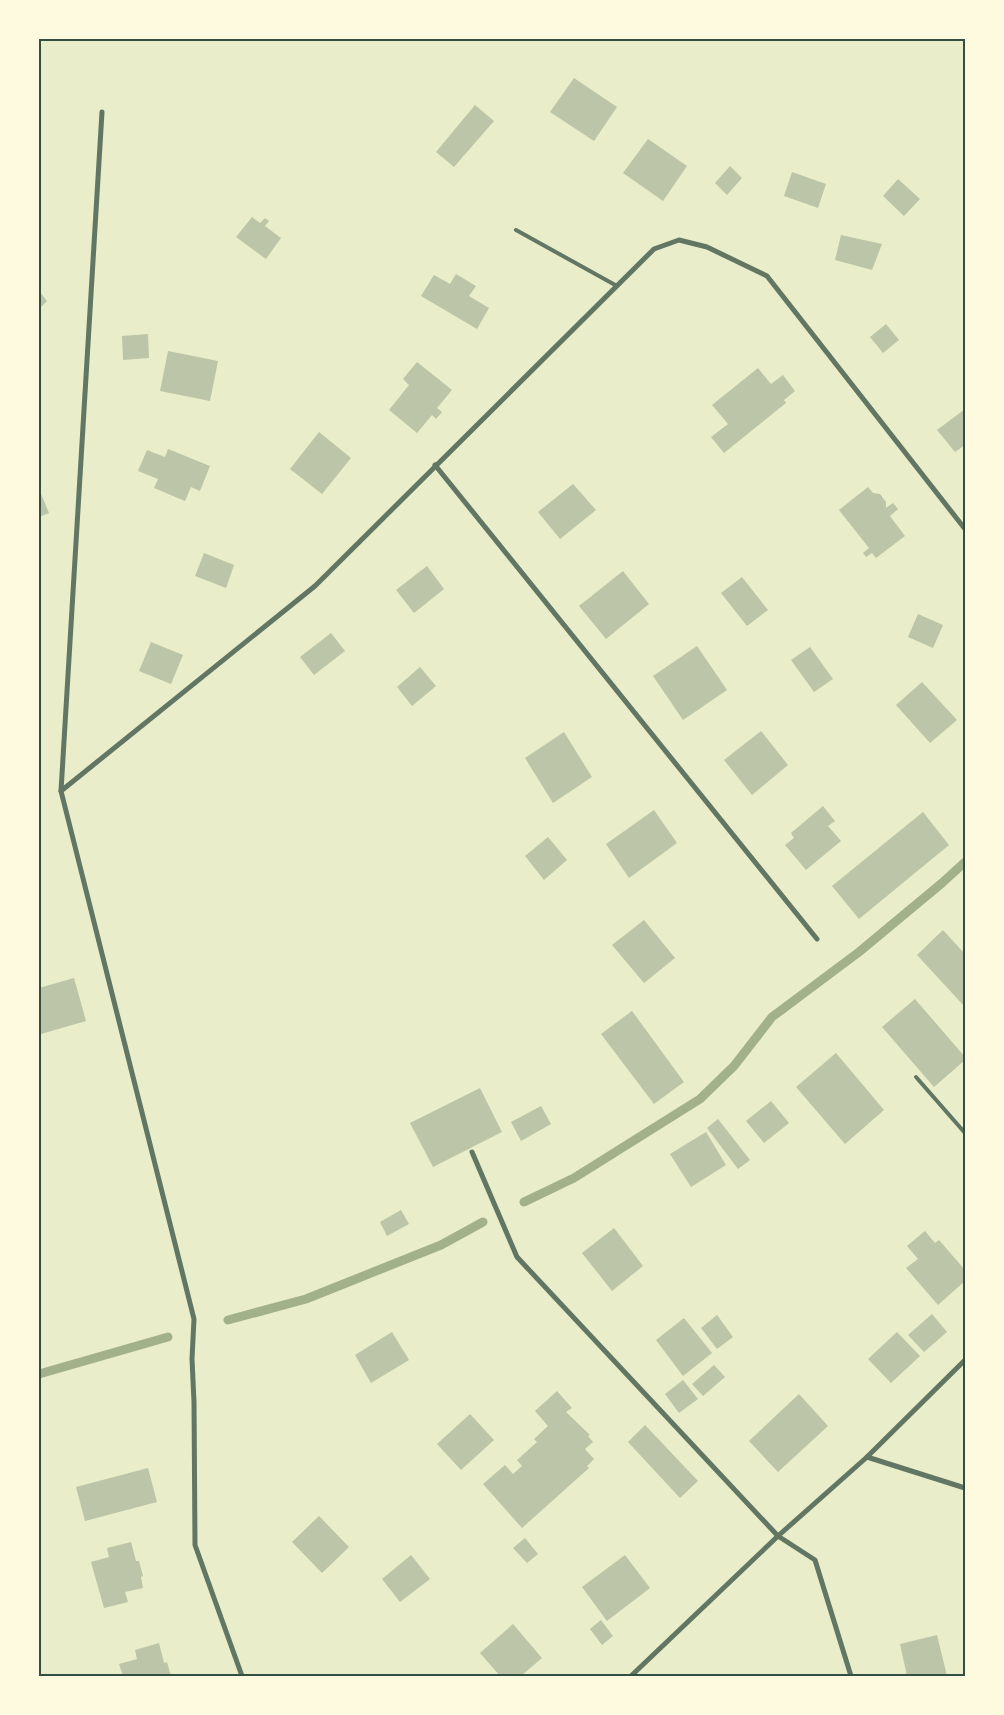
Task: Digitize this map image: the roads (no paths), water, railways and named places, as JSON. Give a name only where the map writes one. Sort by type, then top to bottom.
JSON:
[{"type":"street","points":[[102,112],[61,791],[194,1319],[192,1359],[195,1545],[242,1676]]},
{"type":"street","points":[[61,791],[315,586],[654,249],[678,240],[706,247],[767,276],[965,529]]},
{"type":"street","points":[[435,465],[817,939]]},
{"type":"street","points":[[472,1152],[517,1257],[778,1536],[815,1560],[851,1676]]},
{"type":"street","points":[[631,1676],[778,1536],[867,1457],[965,1360]]},
{"type":"street","points":[[867,1457],[965,1488]]},
{"type":"lane","points":[[516,230],[617,286]]},
{"type":"lane","points":[[916,1077],[965,1133]]},
{"type":"waterway","points":[[524,1202],[574,1178],[700,1099],[734,1066],[772,1017],[859,952],[965,862]]},
{"type":"waterway","points":[[228,1320],[306,1299],[441,1245],[483,1222]]},
{"type":"waterway","points":[[39,1374],[168,1337]]}]
